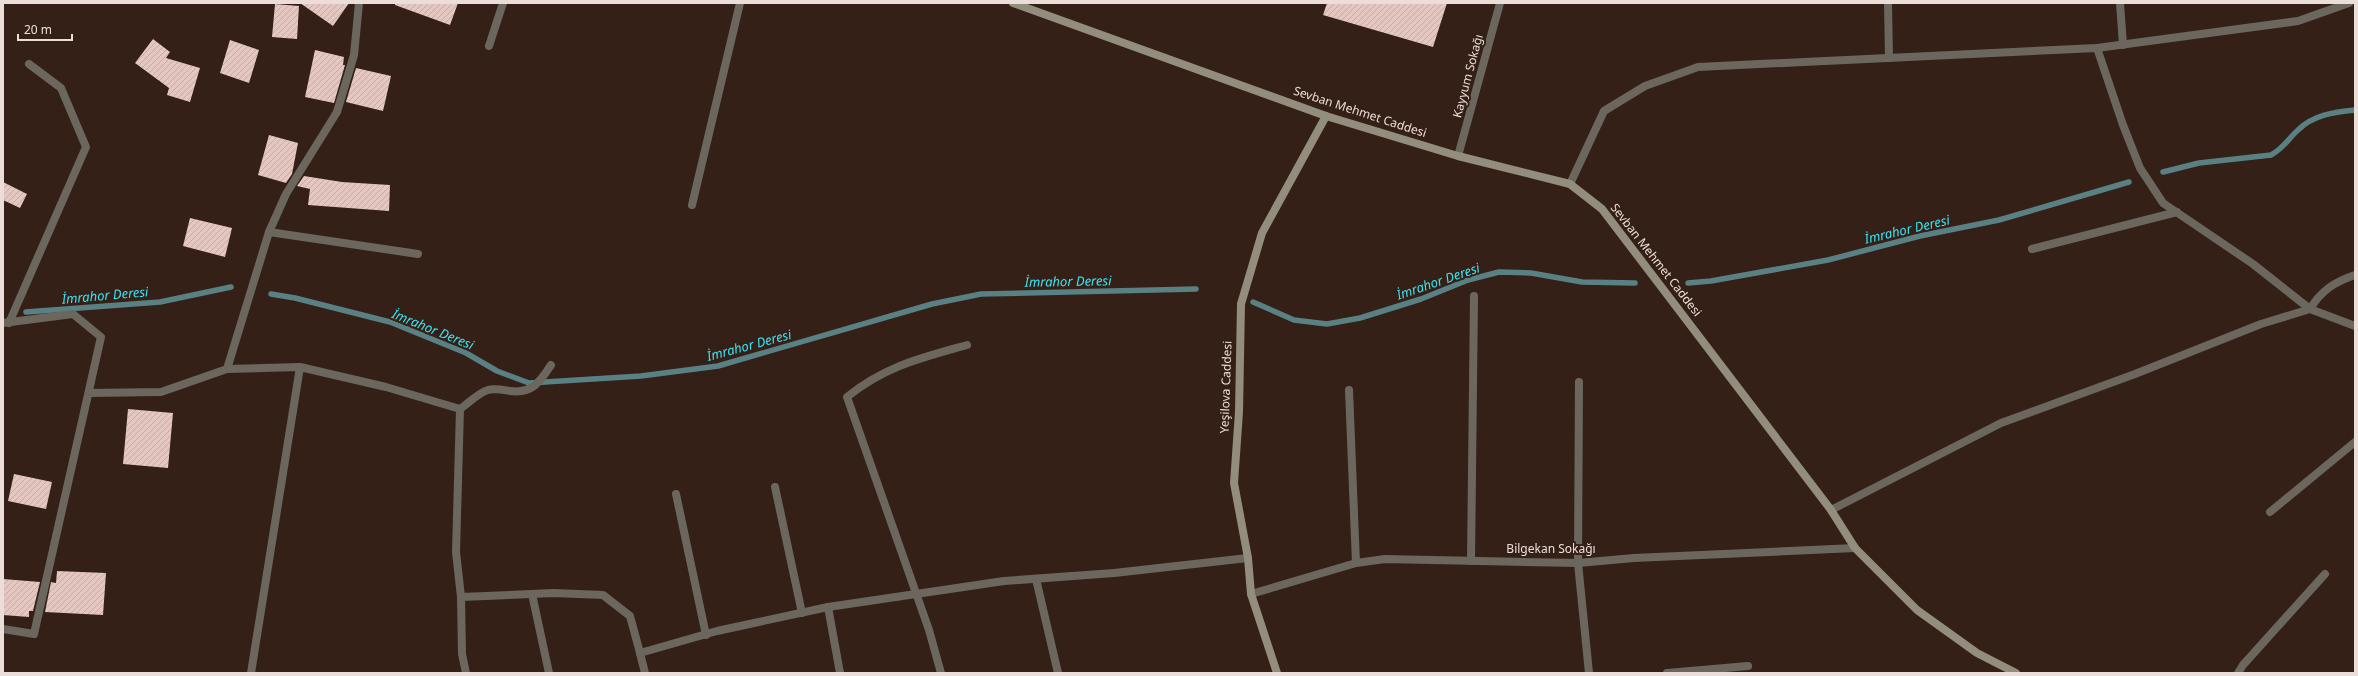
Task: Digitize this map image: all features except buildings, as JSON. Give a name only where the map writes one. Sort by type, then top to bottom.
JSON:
[{"type":"main road","name":"Sevban Mehmet Caddesi","points":[[1013,3],[1326,116],[1458,156],[1570,184],[1602,209],[1617,227],[1831,510],[1855,548],[1917,610],[1977,653],[2016,673]]},
{"type":"main road","name":"Yeşilova Caddesi","points":[[1277,673],[1251,594],[1248,558],[1234,483],[1239,412],[1241,304],[1262,232],[1326,116]]},
{"type":"street","points":[[227,369],[269,232],[286,194],[337,112],[354,55],[359,3]]},
{"type":"street","points":[[489,46],[503,3]]},
{"type":"street","points":[[692,205],[740,3]]},
{"type":"street","name":"Kayyum Sokağı","points":[[1458,156],[1500,3]]},
{"type":"street","points":[[1888,3],[1889,58]]},
{"type":"street","points":[[2120,3],[2123,44]]},
{"type":"street","points":[[1570,184],[1604,112],[1645,86],[1698,67],[2097,48],[2298,21],[2349,3]]},
{"type":"street","points":[[2097,48],[2123,125],[2140,168],[2164,203],[2253,264],[2310,309],[2355,326]]},
{"type":"street","points":[[6,323],[86,147],[61,88],[29,64]]},
{"type":"street","points":[[2032,249],[2177,212]]},
{"type":"street","points":[[269,232],[418,254]]},
{"type":"street","points":[[1831,510],[2001,423],[2261,324],[2310,309],[2319,295],[2332,284],[2355,275]]},
{"type":"street","points":[[1471,561],[1474,296]]},
{"type":"street","points":[[3,629],[34,634],[101,337],[73,314],[6,323]]},
{"type":"street","points":[[942,673],[917,595],[847,397],[861,386],[902,363],[967,345]]},
{"type":"street","points":[[460,409],[480,394],[490,390],[520,392],[536,386],[551,365]]},
{"type":"street","points":[[89,393],[161,392],[227,369],[300,368],[386,387],[460,409]]},
{"type":"street","points":[[251,673],[300,368]]},
{"type":"street","points":[[1579,382],[1578,563],[1589,673]]},
{"type":"street","points":[[1349,390],[1356,563]]},
{"type":"street","points":[[460,409],[456,552],[461,597],[462,654],[466,673]]},
{"type":"street","points":[[2270,512],[2355,442]]},
{"type":"street","points":[[775,487],[802,613]]},
{"type":"street","points":[[676,494],[706,635]]},
{"type":"street","name":"Bilgekan Sokağı","points":[[1251,594],[1356,563],[1385,559],[1578,563],[1634,558],[1855,548]]},
{"type":"street","points":[[640,653],[717,631],[828,607],[1004,581],[1114,573],[1248,558]]},
{"type":"street","points":[[2238,673],[2325,574]]},
{"type":"street","points":[[1036,579],[1058,673]]},
{"type":"street","points":[[461,597],[532,594],[603,595],[630,616],[645,673]]},
{"type":"street","points":[[532,594],[549,673]]},
{"type":"street","points":[[828,607],[840,673]]},
{"type":"street","points":[[1667,673],[1748,666]]},
{"type":"waterway","name":"İmrahor Deresi","points":[[2163,172],[2199,163],[2271,155],[2279,150],[2298,130],[2310,121],[2332,113],[2355,110]]},
{"type":"waterway","name":"İmrahor Deresi","points":[[1688,283],[1711,281],[1828,260],[1920,236],[1999,220],[2129,182]]},
{"type":"waterway","name":"İmrahor Deresi","points":[[1253,302],[1294,320],[1327,324],[1360,318],[1421,299],[1468,280],[1499,272],[1531,273],[1582,282],[1635,283]]},
{"type":"waterway","name":"İmrahor Deresi","points":[[26,312],[160,302],[231,287]]},
{"type":"waterway","name":"İmrahor Deresi","points":[[271,294],[295,298],[390,322],[466,353],[497,371],[529,383],[641,376],[718,366],[932,304],[981,294],[1196,289]]}]
